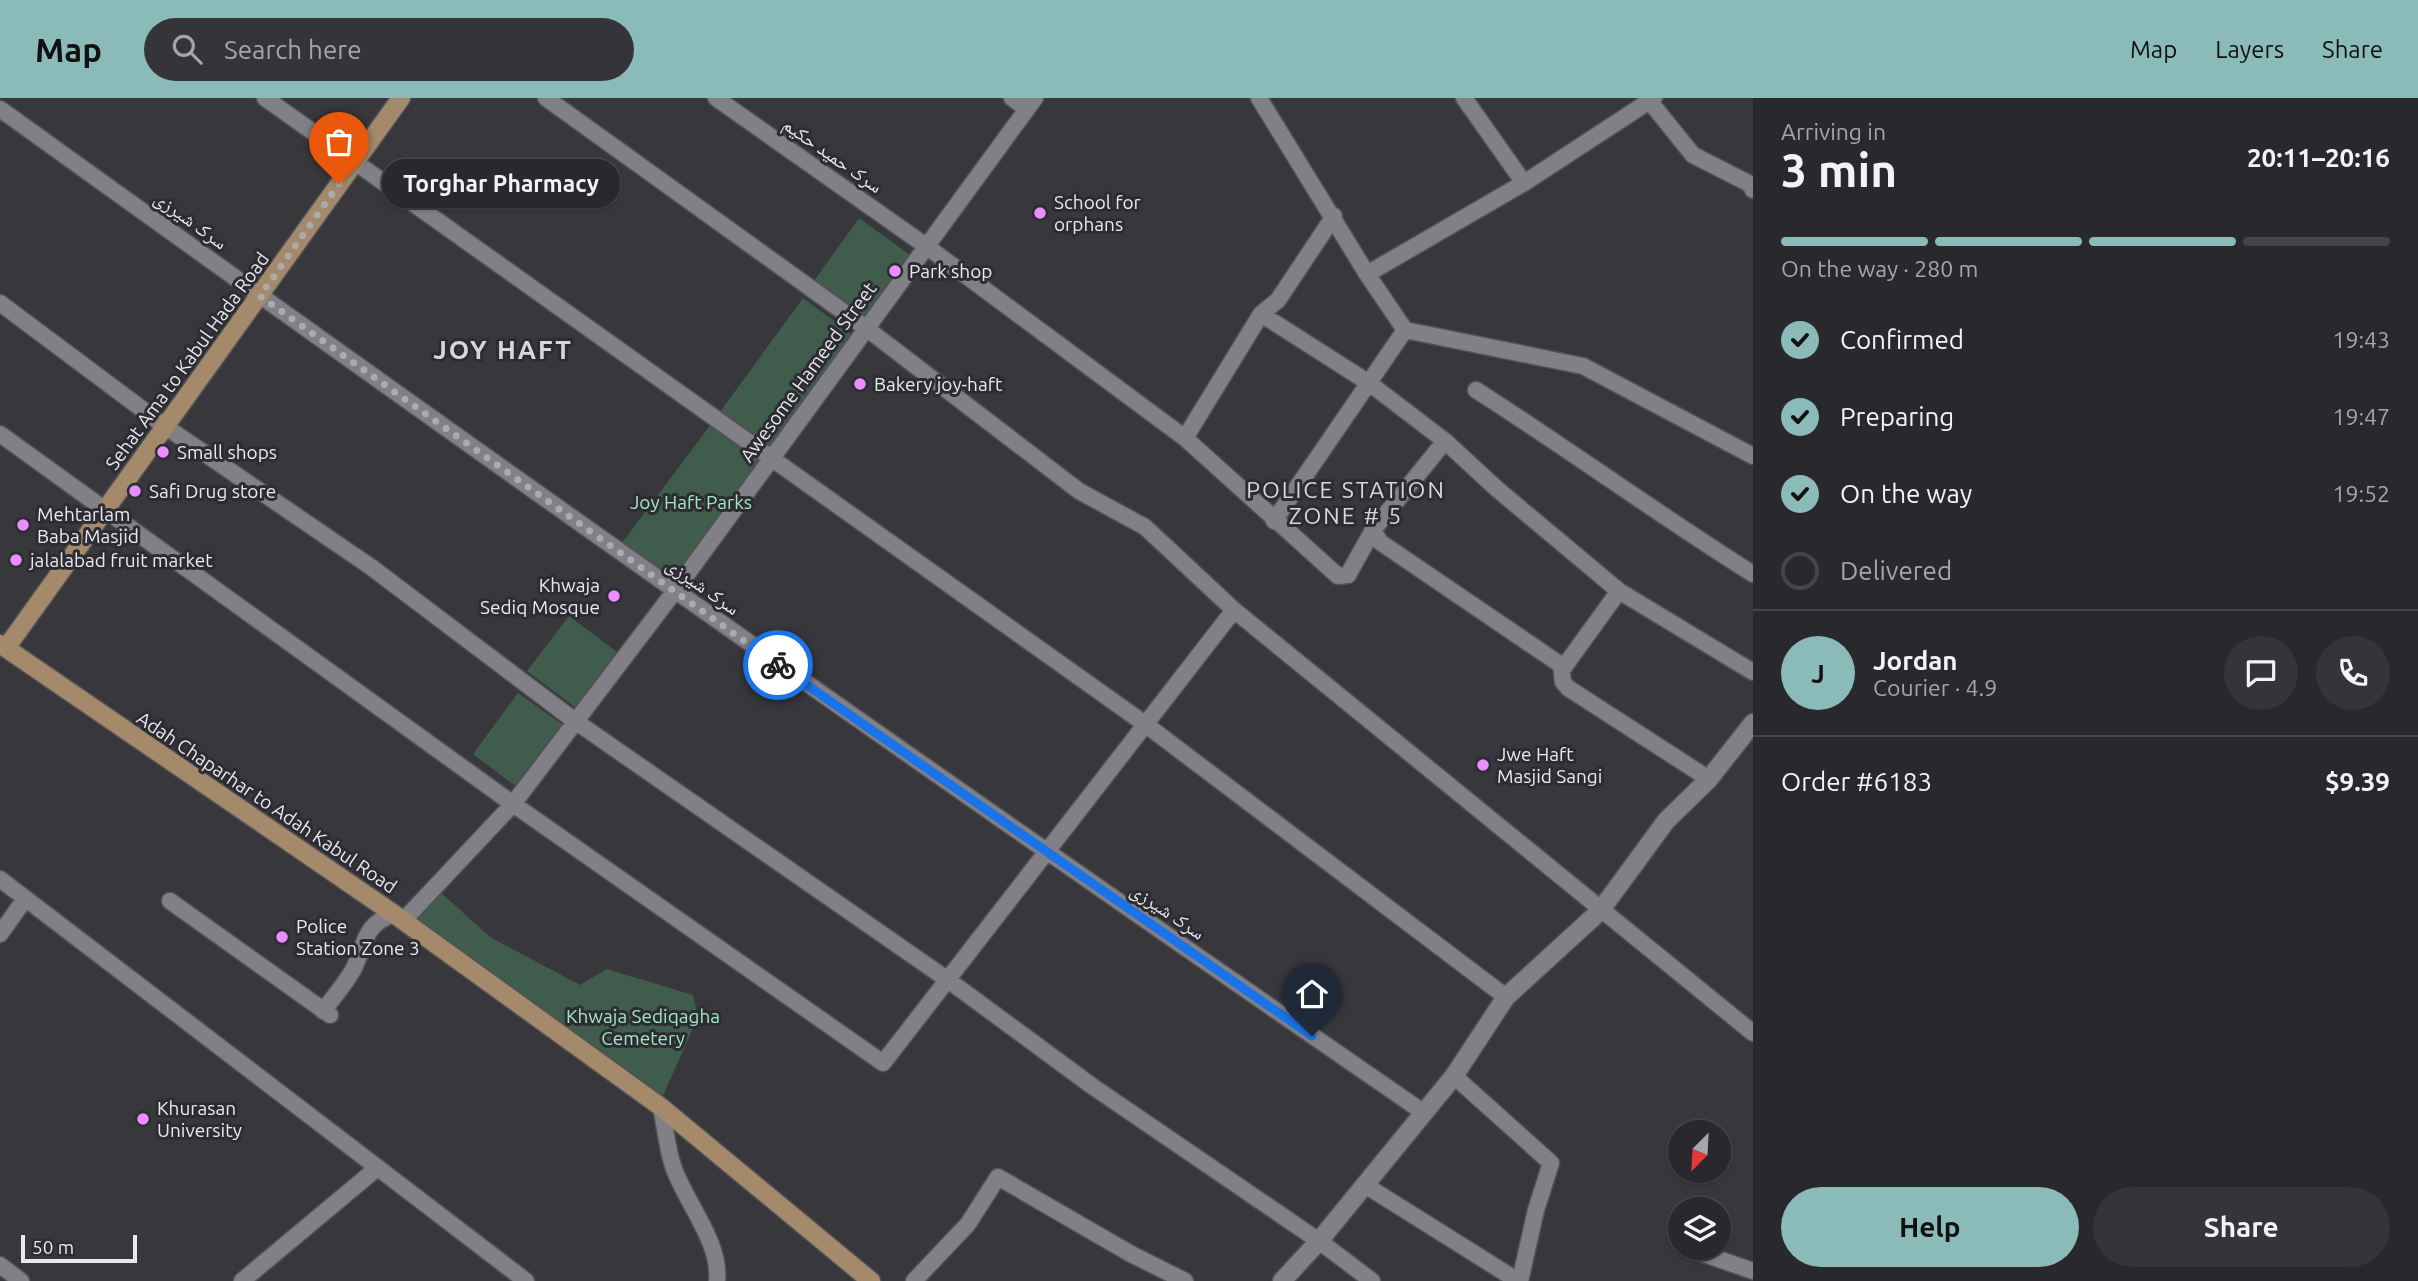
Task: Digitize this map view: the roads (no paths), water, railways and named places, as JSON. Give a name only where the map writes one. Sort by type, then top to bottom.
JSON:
[{"type":"main road","name":"Sehat Ama to Kabul Hada Road","points":[[3,646],[106,510],[401,98]]},
{"type":"main road","name":"Adah Chaparhar to Adah Kabul Road","points":[[3,646],[398,918],[661,1107],[871,1281]]},
{"type":"street","points":[[265,98],[1145,724],[1506,997]]},
{"type":"street","points":[[546,98],[866,328],[1079,491],[1145,527],[1234,610],[1753,1033]]},
{"type":"street","name":"سرک حمید حکیم","points":[[716,98],[926,246],[1185,438],[1275,521],[1343,578],[1373,530]]},
{"type":"street","points":[[1012,98],[1031,104]]},
{"type":"street","points":[[1259,98],[1334,216],[1367,274],[1405,330],[1583,366],[1753,456]]},
{"type":"street","points":[[1464,98],[1524,183]]},
{"type":"street","points":[[1367,274],[1524,183],[1650,99],[1693,155],[1750,184],[1753,190]]},
{"type":"street","name":"Awesome Hameed Street","points":[[170,901],[326,1013],[353,970],[362,942],[378,920],[398,918],[513,804],[674,592],[1031,104]]},
{"type":"street","name":"سرک شیرزی","points":[[0,109],[674,592],[1423,1112]]},
{"type":"street","points":[[1185,438],[1261,314],[1278,300],[1334,216]]},
{"type":"street","points":[[0,303],[166,427],[372,567],[575,721],[948,980],[1092,1086],[1320,1241],[1372,1281]]},
{"type":"street","points":[[1261,314],[1368,383],[1445,441],[1497,489],[1619,591],[1753,672]]},
{"type":"street","points":[[1275,521],[1405,330]]},
{"type":"street","points":[[1476,390],[1587,461],[1662,517],[1753,574]]},
{"type":"street","points":[[0,434],[513,804],[883,1063],[1234,610]]},
{"type":"street","points":[[1445,441],[1373,530],[1380,542],[1563,667]]},
{"type":"street","points":[[1619,591],[1563,667],[1563,682],[1568,688],[1709,779]]},
{"type":"street","points":[[1282,1281],[1320,1241],[1454,1076],[1506,997],[1600,911],[1666,821],[1709,779],[1753,723]]},
{"type":"street","points":[[0,879],[526,1281]]},
{"type":"street","points":[[0,934],[25,899]]},
{"type":"street","points":[[1365,1185],[1519,1281],[1536,1210],[1551,1163],[1454,1076]]},
{"type":"street","points":[[661,1107],[673,1166],[711,1248],[719,1269],[718,1281]]},
{"type":"street","points":[[249,1279],[376,1169]]},
{"type":"street","points":[[914,1281],[968,1223],[998,1177],[1131,1254],[1185,1281]]},
{"type":"street","points":[[1721,1260],[1753,1271]]},
{"type":"street","points":[[0,1265],[21,1281]]},
{"type":"place","name":"Torghar Pharmacy","points":[[339,184]]},
{"type":"place","name":"School for orphans","points":[[1040,213]]},
{"type":"place","name":"Park shop","points":[[895,271]]},
{"type":"place","name":"Bakery joy-haft","points":[[860,384]]},
{"type":"place","name":"Small shops","points":[[163,452]]},
{"type":"place","name":"Safi Drug store","points":[[135,491]]},
{"type":"place","name":"Mehtarlam Baba Masjid","points":[[23,525]]},
{"type":"place","name":"jalalabad fruit market","points":[[16,560]]},
{"type":"place","name":"Khwaja Sediq Mosque","points":[[614,596]]},
{"type":"place","name":"Jwe Haft Masjid Sangi","points":[[1483,765]]},
{"type":"place","name":"Police Station Zone 3","points":[[282,937]]},
{"type":"place","name":"Khurasan University","points":[[143,1119]]},
{"type":"district","name":"JOY HAFT","points":[[503,349]]},
{"type":"district","name":"POLICE STATION ZONE # 5","points":[[1346,502]]},
{"type":"park label","name":"Joy Haft Parks","points":[[691,502]]},
{"type":"park label","name":"Khwaja Sediqagha Cemetery","points":[[643,1027]]}]
